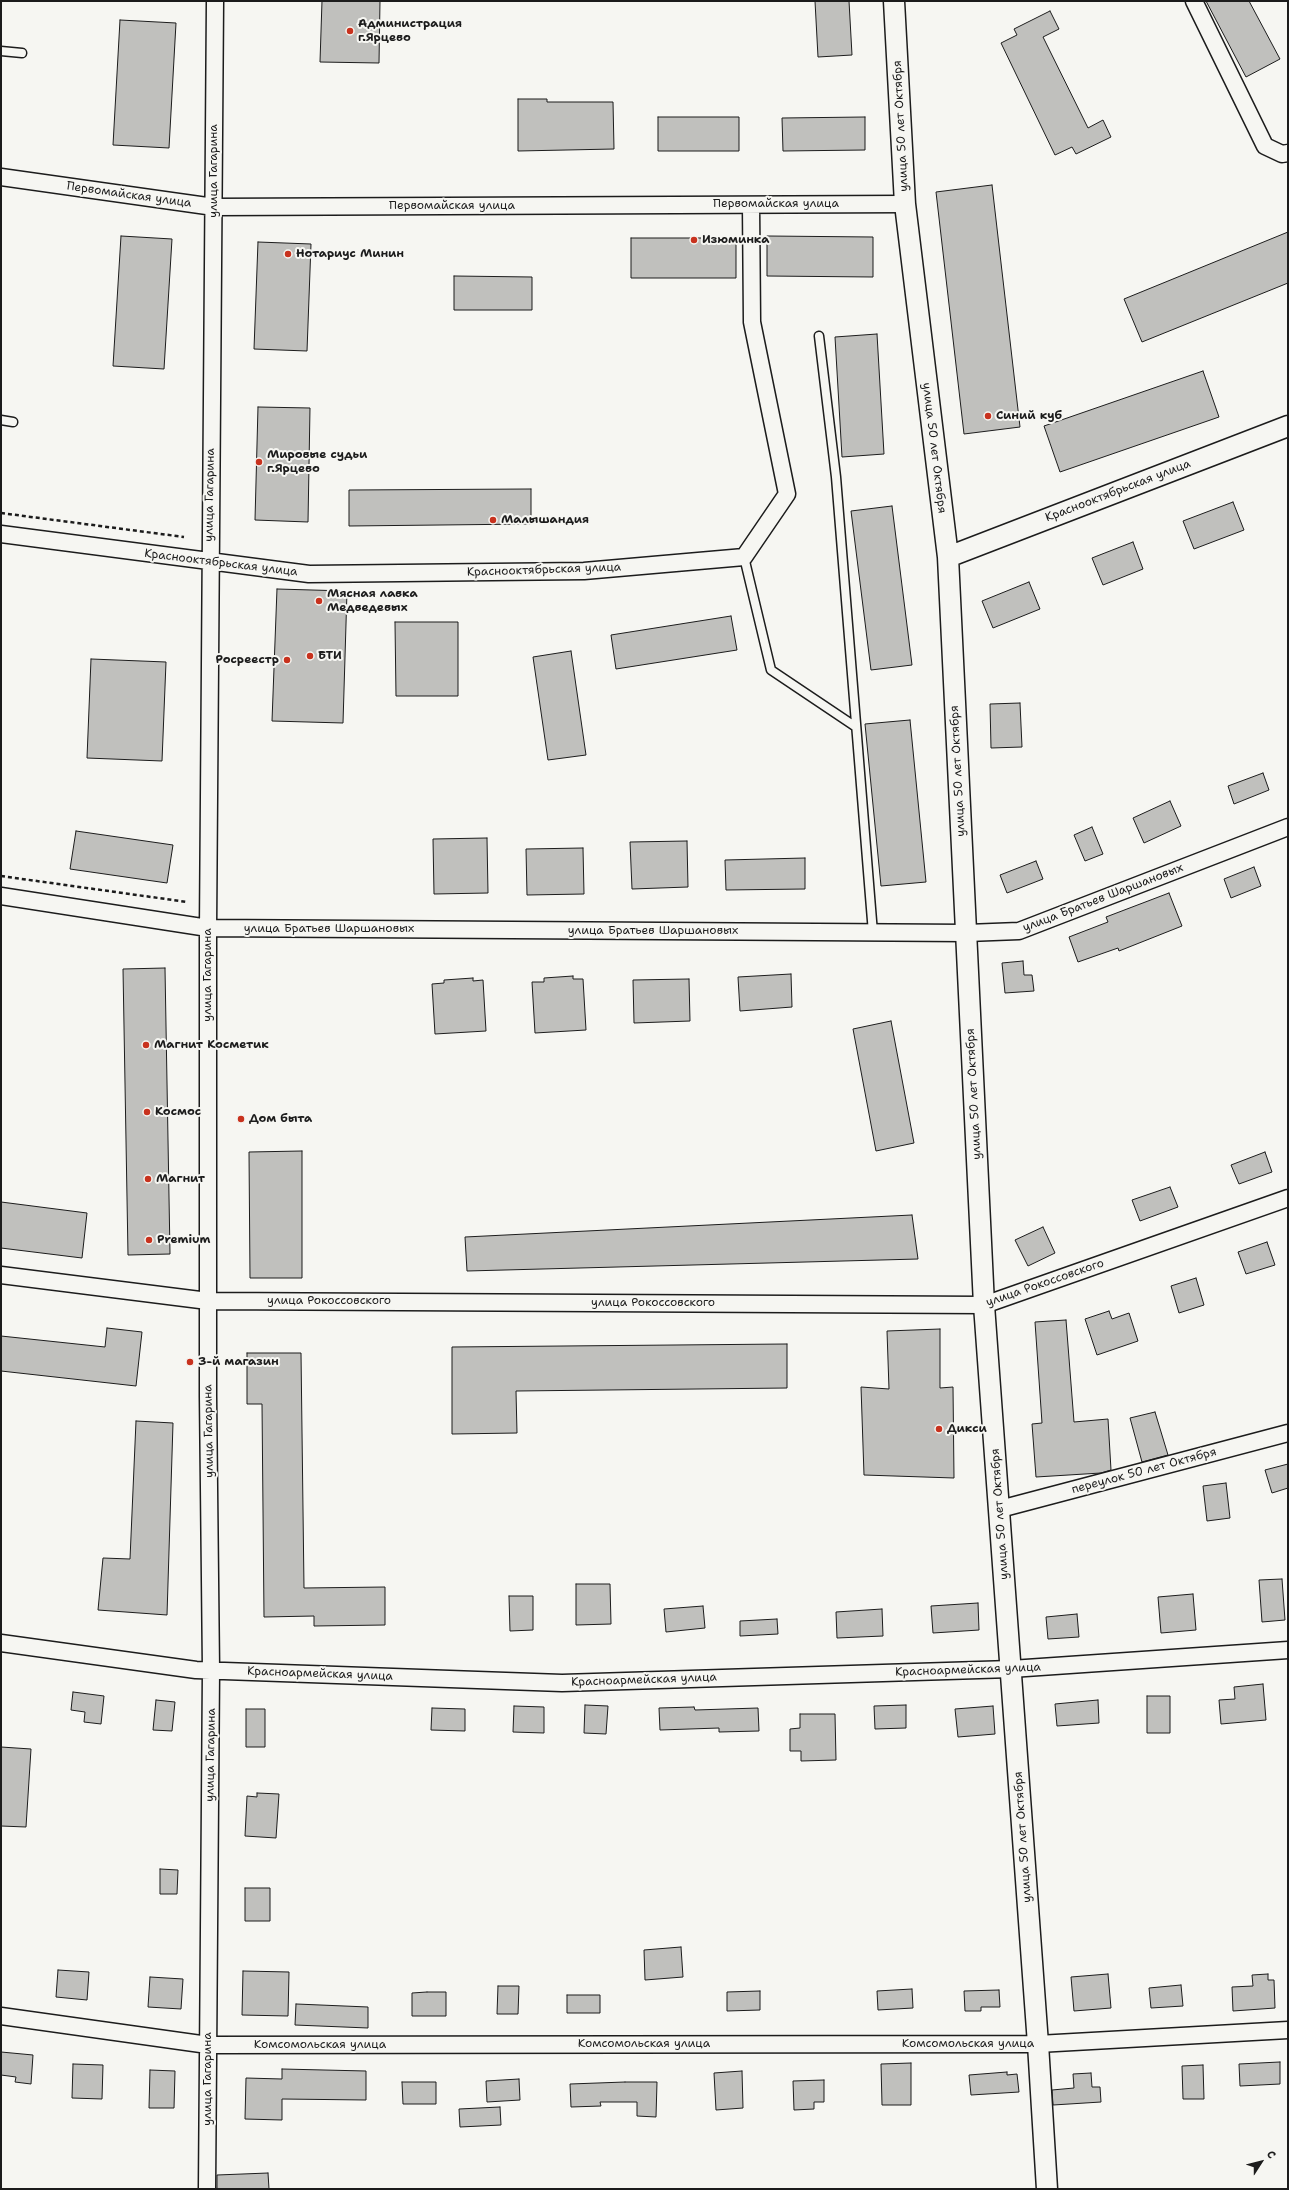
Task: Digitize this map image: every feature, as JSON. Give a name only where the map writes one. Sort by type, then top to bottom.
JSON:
[{"type":"street","name":"улица Гагарина","points":[[207,2189],[211,1670],[208,1301],[208,928],[215,1]]},
{"type":"street","name":"улица 50 лет Октября","points":[[894,1],[905,204],[948,557],[984,1305],[1000,1509],[1047,2189]]},
{"type":"street","points":[[1194,1],[1264,146],[1282,154],[1288,153]]},
{"type":"street","name":"Первомайская улица","points":[[1,177],[214,207],[905,204]]},
{"type":"street","points":[[744,557],[787,494],[752,322],[751,205]]},
{"type":"street","name":"Краснооктябрьская улица","points":[[948,557],[1288,426]]},
{"type":"street","name":"Краснооктябрьская улица","points":[[1,534],[309,574],[584,571],[744,557]]},
{"type":"street","name":"улица Братьев Шаршановых","points":[[1,896],[208,928],[967,934],[1019,931],[1288,827]]},
{"type":"street","name":"улица Рокоссовского","points":[[1,1275],[208,1301],[984,1305],[1288,1198]]},
{"type":"street","name":"переулок 50 лет Октября","points":[[1000,1509],[1288,1433]]},
{"type":"street","name":"Красноармейская улица","points":[[1,1643],[211,1670],[562,1683],[1011,1669],[1288,1650]]},
{"type":"street","name":"Комсомольская улица","points":[[1,2016],[208,2045],[1038,2044],[1288,2030]]},
{"type":"lane","points":[[1,51],[22,53]]},
{"type":"lane","points":[[819,336],[836,477],[873,933]]},
{"type":"lane","points":[[1,420],[13,422]]},
{"type":"lane","points":[[744,557],[771,670],[856,727]]},
{"type":"path","points":[[1,513],[184,537]]},
{"type":"path","points":[[1,876],[187,902]]},
{"type":"building","name":"Администрация г.Ярцево","points":[[322,1],[380,1],[379,63],[320,62]]},
{"type":"building","points":[[815,1],[849,1],[852,55],[818,57]]},
{"type":"building","points":[[1206,1],[1249,1],[1280,59],[1246,77]]},
{"type":"building","points":[[1050,11],[1059,29],[1043,37],[1088,128],[1103,120],[1111,137],[1076,154],[1072,147],[1055,155],[1001,43],[1017,35],[1014,29]]},
{"type":"building","points":[[120,20],[176,23],[169,148],[113,145]]},
{"type":"building","points":[[518,99],[547,99],[547,102],[613,102],[614,149],[518,151]]},
{"type":"building","points":[[658,117],[739,117],[739,151],[658,151]]},
{"type":"building","points":[[865,117],[865,150],[783,151],[782,118]]},
{"type":"building","points":[[992,185],[1020,427],[964,434],[936,192]]},
{"type":"building","points":[[1288,232],[1288,283],[1142,342],[1124,299]]},
{"type":"building","points":[[121,236],[172,239],[164,369],[113,366]]},
{"type":"building","points":[[767,236],[873,237],[873,277],[767,276]]},
{"type":"building","points":[[631,238],[736,238],[736,278],[631,278]]},
{"type":"building","points":[[258,242],[311,244],[307,351],[254,349]]},
{"type":"building","points":[[454,276],[532,277],[532,310],[454,310]]},
{"type":"building","points":[[877,334],[884,454],[842,457],[835,337]]},
{"type":"building","points":[[1203,371],[1219,417],[1060,472],[1044,426]]},
{"type":"building","points":[[258,407],[310,408],[308,522],[255,520]]},
{"type":"building","points":[[531,489],[531,524],[349,526],[349,490]]},
{"type":"building","points":[[1233,502],[1244,530],[1194,549],[1183,521]]},
{"type":"building","points":[[892,506],[912,665],[871,670],[851,511]]},
{"type":"building","points":[[1133,542],[1143,569],[1103,585],[1092,558]]},
{"type":"building","points":[[1029,582],[1040,609],[993,628],[982,601]]},
{"type":"building","name":"БТИ","points":[[277,589],[347,591],[343,723],[272,721]]},
{"type":"building","points":[[731,616],[737,650],[616,669],[611,635]]},
{"type":"building","points":[[395,622],[458,622],[458,696],[396,696]]},
{"type":"building","points":[[571,651],[586,755],[548,760],[533,657]]},
{"type":"building","points":[[91,659],[166,662],[162,761],[87,758]]},
{"type":"building","points":[[1020,703],[1022,747],[991,748],[990,704]]},
{"type":"building","points":[[910,720],[926,882],[881,886],[865,724]]},
{"type":"building","points":[[1263,773],[1269,790],[1234,804],[1228,786]]},
{"type":"building","points":[[1170,801],[1181,826],[1144,843],[1133,818]]},
{"type":"building","points":[[1092,827],[1103,854],[1085,861],[1074,835]]},
{"type":"building","points":[[76,831],[173,845],[167,883],[70,869]]},
{"type":"building","points":[[487,838],[488,893],[434,894],[433,839]]},
{"type":"building","points":[[687,841],[688,887],[632,889],[630,842]]},
{"type":"building","points":[[583,848],[584,894],[527,895],[526,849]]},
{"type":"building","points":[[805,858],[805,889],[726,890],[725,860]]},
{"type":"building","points":[[1036,861],[1043,879],[1007,893],[1000,875]]},
{"type":"building","points":[[1254,867],[1261,886],[1231,898],[1224,879]]},
{"type":"building","points":[[1169,893],[1182,926],[1119,951],[1118,948],[1078,962],[1069,937],[1108,922],[1106,917]]},
{"type":"building","points":[[1023,961],[1024,975],[1032,975],[1034,991],[1005,993],[1002,963]]},
{"type":"building","name":"Космос","points":[[165,968],[170,1254],[128,1255],[123,969]]},
{"type":"building","points":[[791,974],[792,1007],[740,1011],[738,977]]},
{"type":"building","points":[[573,976],[573,979],[583,979],[586,1030],[535,1033],[532,982],[544,982],[544,978]]},
{"type":"building","points":[[473,978],[473,981],[483,980],[486,1031],[435,1034],[432,984],[444,983],[444,980]]},
{"type":"building","points":[[689,979],[690,1021],[634,1023],[633,980]]},
{"type":"building","points":[[891,1021],[914,1143],[876,1151],[853,1029]]},
{"type":"building","points":[[302,1151],[302,1278],[250,1278],[249,1152]]},
{"type":"building","points":[[1265,1152],[1272,1172],[1239,1184],[1231,1165]]},
{"type":"building","points":[[1170,1187],[1178,1207],[1140,1221],[1132,1200]]},
{"type":"building","points":[[1,1202],[87,1213],[82,1258],[1,1248]]},
{"type":"building","points":[[912,1215],[918,1259],[467,1271],[465,1237]]},
{"type":"building","points":[[1043,1227],[1055,1253],[1028,1266],[1015,1240]]},
{"type":"building","points":[[1267,1242],[1275,1265],[1246,1274],[1238,1252]]},
{"type":"building","points":[[1196,1278],[1204,1305],[1179,1313],[1171,1286]]},
{"type":"building","points":[[1109,1311],[1112,1319],[1129,1313],[1138,1341],[1097,1355],[1085,1319]]},
{"type":"building","points":[[1066,1320],[1074,1422],[1108,1419],[1111,1470],[1101,1473],[1036,1477],[1032,1424],[1042,1423],[1035,1322]]},
{"type":"building","points":[[107,1328],[142,1332],[136,1386],[1,1371],[1,1336],[105,1347]]},
{"type":"building","points":[[940,1329],[940,1388],[953,1387],[954,1478],[864,1475],[861,1387],[889,1389],[887,1331]]},
{"type":"building","points":[[787,1344],[787,1388],[516,1391],[517,1433],[452,1434],[452,1347]]},
{"type":"building","points":[[247,1353],[301,1353],[304,1588],[385,1587],[385,1625],[314,1626],[314,1616],[264,1617],[262,1404],[247,1404]]},
{"type":"building","points":[[1155,1412],[1168,1455],[1142,1462],[1130,1418]]},
{"type":"building","points":[[136,1421],[173,1423],[167,1615],[98,1610],[103,1558],[130,1559]]},
{"type":"building","points":[[1288,1464],[1288,1488],[1272,1493],[1265,1470]]},
{"type":"building","points":[[1226,1483],[1230,1518],[1207,1521],[1203,1486]]},
{"type":"building","points":[[1282,1579],[1285,1620],[1262,1622],[1259,1580]]},
{"type":"building","points":[[576,1584],[610,1584],[611,1624],[576,1625]]},
{"type":"building","points":[[1193,1594],[1196,1630],[1161,1633],[1158,1597]]},
{"type":"building","points":[[509,1596],[533,1596],[533,1630],[510,1631]]},
{"type":"building","points":[[978,1603],[979,1630],[933,1633],[931,1606]]},
{"type":"building","points":[[703,1606],[705,1628],[666,1632],[664,1609]]},
{"type":"building","points":[[882,1609],[883,1636],[837,1638],[836,1612]]},
{"type":"building","points":[[1077,1614],[1079,1637],[1048,1639],[1046,1617]]},
{"type":"building","points":[[777,1619],[778,1634],[740,1636],[740,1621]]},
{"type":"building","points":[[1263,1684],[1266,1720],[1221,1724],[1219,1700],[1235,1699],[1234,1687]]},
{"type":"building","points":[[73,1692],[104,1696],[101,1724],[84,1722],[85,1712],[71,1710]]},
{"type":"building","points":[[1147,1696],[1170,1696],[1170,1733],[1147,1733]]},
{"type":"building","points":[[156,1700],[175,1702],[172,1731],[153,1730]]},
{"type":"building","points":[[1098,1700],[1099,1723],[1057,1726],[1055,1704]]},
{"type":"building","points":[[585,1705],[608,1706],[606,1734],[584,1733]]},
{"type":"building","points":[[906,1705],[906,1728],[875,1729],[874,1706]]},
{"type":"building","points":[[514,1706],[544,1707],[544,1733],[513,1732]]},
{"type":"building","points":[[993,1706],[995,1734],[958,1737],[955,1709]]},
{"type":"building","points":[[694,1707],[695,1710],[758,1708],[759,1731],[719,1732],[719,1728],[660,1730],[659,1708]]},
{"type":"building","points":[[432,1708],[465,1709],[465,1731],[431,1730]]},
{"type":"building","points":[[246,1709],[265,1709],[265,1747],[246,1747]]},
{"type":"building","points":[[800,1714],[835,1714],[836,1760],[801,1761],[801,1751],[790,1751],[790,1729],[800,1728]]},
{"type":"building","points":[[1,1747],[31,1749],[26,1827],[1,1826]]},
{"type":"building","points":[[257,1793],[279,1794],[276,1838],[245,1836],[247,1796],[257,1797]]},
{"type":"building","points":[[160,1869],[178,1870],[177,1894],[160,1894]]},
{"type":"building","points":[[245,1888],[270,1888],[270,1921],[245,1921]]},
{"type":"building","points":[[681,1947],[683,1977],[645,1980],[644,1950]]},
{"type":"building","points":[[58,1970],[89,1972],[87,2000],[56,1997]]},
{"type":"building","points":[[243,1971],[289,1972],[288,2016],[242,2015]]},
{"type":"building","points":[[1108,1974],[1111,2008],[1074,2011],[1071,1977]]},
{"type":"building","points":[[1268,1974],[1268,1980],[1274,1980],[1275,2008],[1233,2011],[1232,1987],[1253,1986],[1252,1975]]},
{"type":"building","points":[[150,1977],[183,1979],[181,2009],[148,2007]]},
{"type":"building","points":[[1181,1985],[1183,2006],[1151,2008],[1149,1988]]},
{"type":"building","points":[[498,1986],[519,1986],[518,2014],[497,2014]]},
{"type":"building","points":[[912,1989],[913,2008],[878,2010],[877,1991]]},
{"type":"building","points":[[999,1990],[1000,2007],[981,2007],[981,2011],[965,2011],[964,1991]]},
{"type":"building","points":[[760,1991],[760,2010],[727,2011],[727,1992]]},
{"type":"building","points":[[446,1992],[446,2016],[412,2016],[412,1993]]},
{"type":"building","points":[[567,1995],[600,1995],[600,2013],[567,2013]]},
{"type":"building","points":[[296,2004],[368,2007],[368,2028],[295,2025]]},
{"type":"building","points":[[1,2052],[33,2055],[31,2084],[15,2082],[16,2077],[1,2075]]},
{"type":"building","points":[[1280,2062],[1280,2084],[1240,2086],[1239,2064]]},
{"type":"building","points":[[911,2063],[911,2105],[882,2105],[881,2064]]},
{"type":"building","points":[[73,2064],[103,2065],[102,2099],[72,2098]]},
{"type":"building","points":[[1203,2065],[1204,2099],[1183,2099],[1182,2066]]},
{"type":"building","points":[[282,2069],[366,2071],[366,2100],[282,2099],[282,2120],[245,2119],[246,2078],[282,2079]]},
{"type":"building","points":[[150,2070],[175,2071],[174,2108],[149,2108]]},
{"type":"building","points":[[742,2071],[743,2108],[716,2110],[714,2073]]},
{"type":"building","points":[[1007,2072],[1007,2075],[1017,2074],[1019,2092],[971,2095],[969,2075]]},
{"type":"building","points":[[1091,2073],[1092,2087],[1100,2087],[1101,2102],[1053,2105],[1052,2090],[1074,2088],[1073,2074]]},
{"type":"building","points":[[519,2079],[520,2100],[487,2102],[486,2081]]},
{"type":"building","points":[[824,2080],[824,2102],[814,2102],[814,2109],[794,2110],[793,2081]]},
{"type":"building","points":[[402,2082],[436,2082],[436,2104],[403,2104]]},
{"type":"building","points":[[657,2082],[656,2117],[637,2116],[637,2102],[600,2102],[601,2106],[571,2107],[570,2084]]},
{"type":"building","points":[[500,2107],[501,2125],[460,2127],[459,2109]]},
{"type":"building","points":[[268,2173],[269,2189],[217,2189],[217,2175]]},
{"type":"place","name":"Администрация г.Ярцево","points":[[350,31]]},
{"type":"place","name":"Изюминка","points":[[694,240]]},
{"type":"place","name":"Нотариус Минин","points":[[288,254]]},
{"type":"place","name":"Синий куб","points":[[988,416]]},
{"type":"place","name":"Мировые судьи г.Ярцево","points":[[259,462]]},
{"type":"place","name":"Малышандия","points":[[493,520]]},
{"type":"place","name":"Мясная лавка Медведевых","points":[[319,601]]},
{"type":"place","name":"БТИ","points":[[310,656]]},
{"type":"place","name":"Росреестр","points":[[287,660]]},
{"type":"place","name":"Магнит Косметик","points":[[146,1045]]},
{"type":"place","name":"Космос","points":[[147,1112]]},
{"type":"place","name":"Дом быта","points":[[241,1119]]},
{"type":"place","name":"Магнит","points":[[148,1179]]},
{"type":"place","name":"Premium","points":[[149,1240]]},
{"type":"place","name":"3-й магазин","points":[[190,1362]]},
{"type":"place","name":"Дикси","points":[[939,1429]]}]
